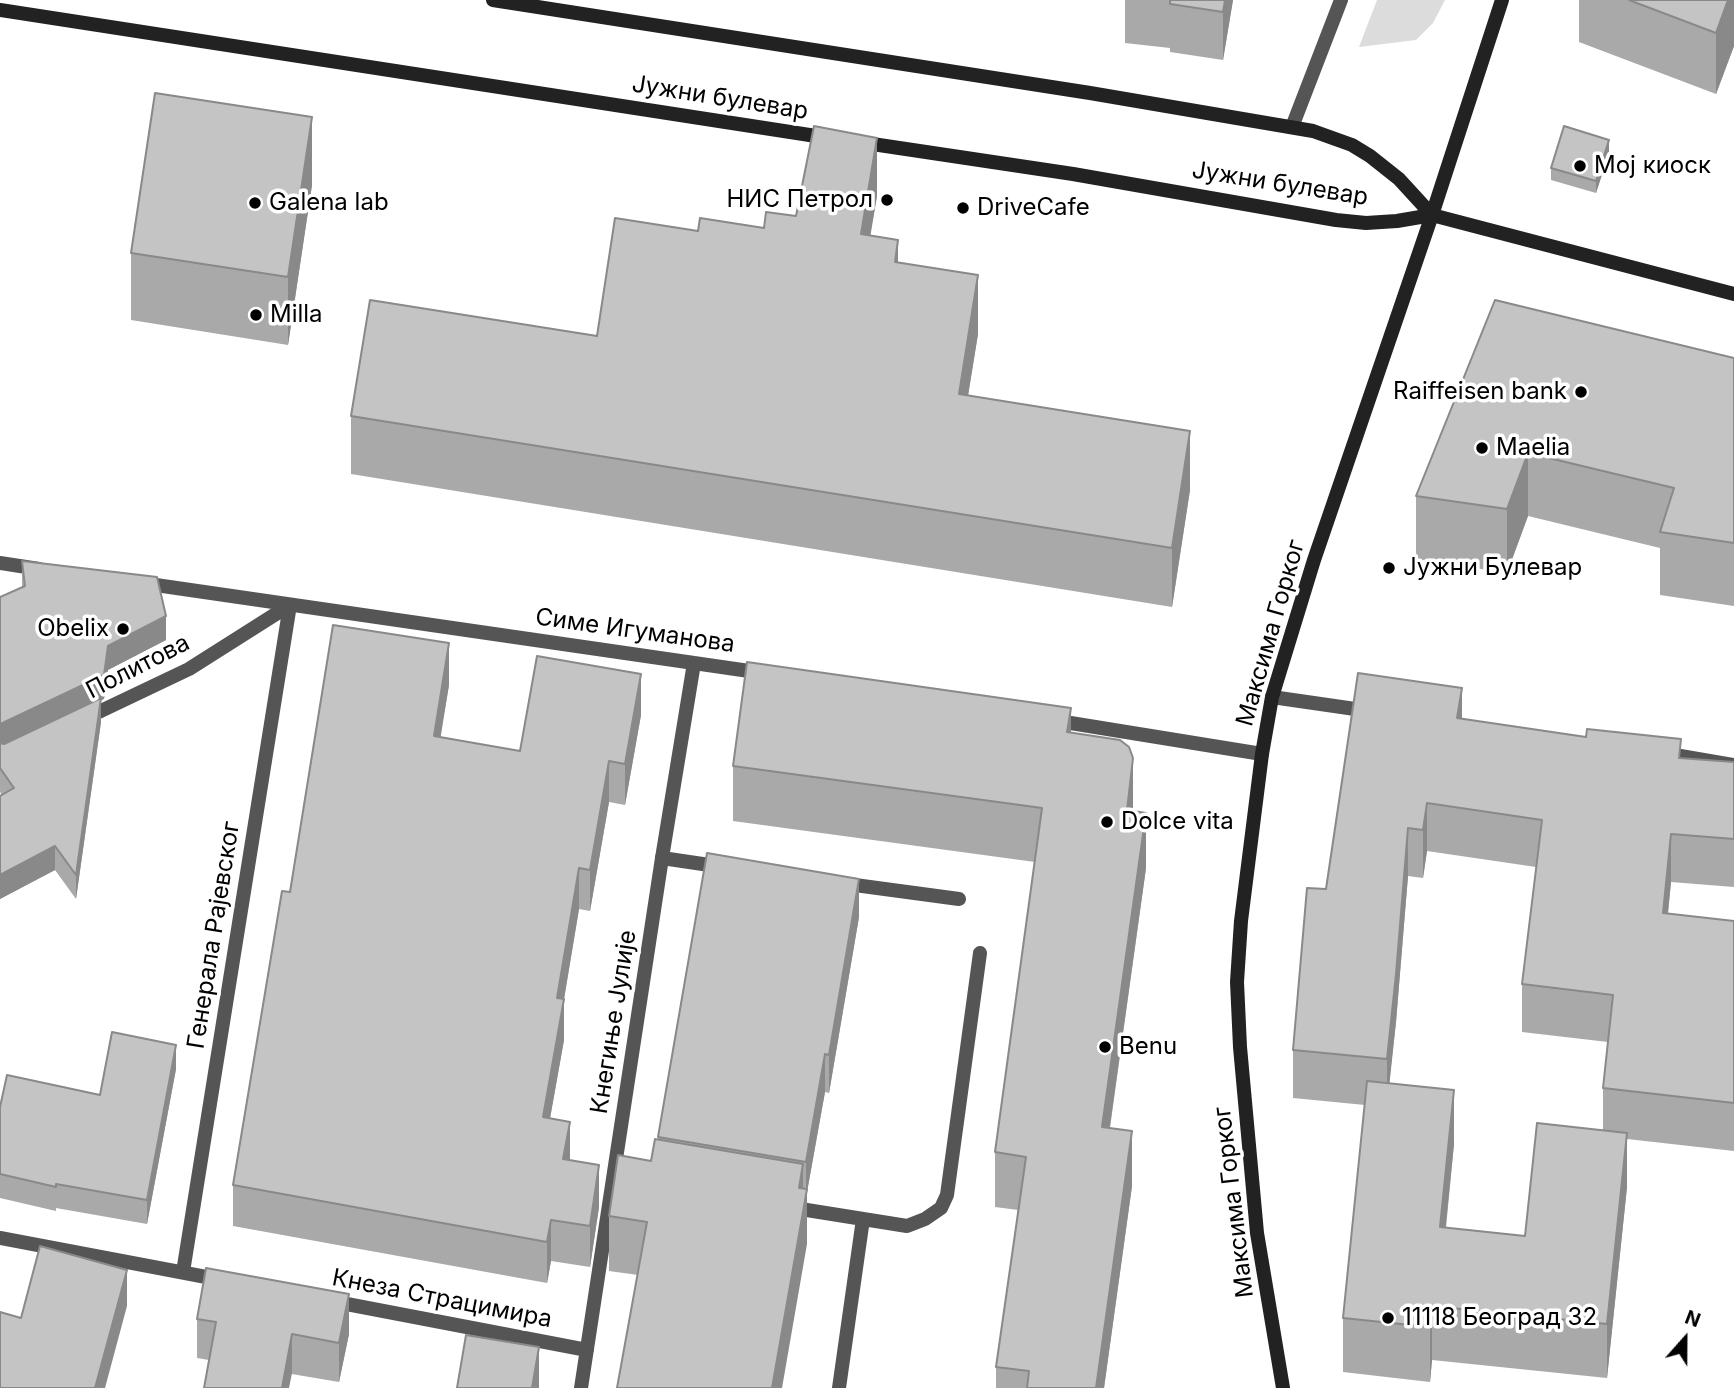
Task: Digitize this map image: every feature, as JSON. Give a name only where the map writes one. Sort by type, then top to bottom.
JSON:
[{"type":"main road","name":"Јужни булевар","points":[[493,0],[1292,127],[1336,139],[1370,156],[1399,179],[1432,215]]},
{"type":"main road","name":"Максима Горког","points":[[1283,1388],[1257,1233],[1240,1047],[1237,982],[1241,922],[1262,754],[1272,697],[1314,560],[1502,0]]},
{"type":"main road","name":"Јужни булевар","points":[[0,10],[1073,174],[1336,220],[1366,223],[1432,215],[1734,294]]},
{"type":"street","points":[[1292,127],[1341,0]]},
{"type":"street","points":[[0,564],[52,570]]},
{"type":"street","name":"Симе Игуманова","points":[[130,581],[776,676]]},
{"type":"street","name":"Политова","points":[[76,723],[189,669],[290,605]]},
{"type":"street","name":"Генерала Рајевског","points":[[183,1272],[290,605]]},
{"type":"street","name":"Кнегиње Јулије","points":[[581,1388],[619,1178],[662,858],[694,663]]},
{"type":"street","points":[[1272,697],[1379,712]]},
{"type":"street","points":[[1035,717],[1262,754]]},
{"type":"street","points":[[1651,751],[1734,765]]},
{"type":"street","points":[[662,858],[743,869]]},
{"type":"street","points":[[824,880],[958,899]]},
{"type":"street","points":[[768,1203],[907,1226],[942,1209],[947,1195],[980,953]]},
{"type":"street","points":[[839,1388],[863,1219]]},
{"type":"street","points":[[0,1237],[237,1282]]},
{"type":"street","name":"Кнеза Страцимира","points":[[318,1298],[587,1349]]},
{"type":"shaded area","points":[[1377,0],[1445,0],[1433,23],[1416,40],[1359,47]]},
{"type":"building","points":[[1170,0],[1225,0],[1223,12],[1170,4]]},
{"type":"building","points":[[1629,0],[1728,0],[1716,33]]},
{"type":"building","points":[[155,93],[312,117],[288,277],[131,253]]},
{"type":"building","points":[[814,126],[877,138],[861,234],[898,240],[895,262],[978,275],[959,394],[1190,431],[1172,548],[351,416],[370,300],[597,336],[615,218],[698,231],[700,218],[764,228],[766,212],[796,216]]},
{"type":"building","name":"Мој киоск","points":[[1564,126],[1609,140],[1596,181],[1551,168]]},
{"type":"building","points":[[1495,300],[1734,358],[1734,543],[1660,532],[1674,488],[1528,453],[1507,509],[1416,496]]},
{"type":"building","points":[[22,561],[157,577],[166,616],[108,646],[104,675],[0,724],[0,597],[25,586]]},
{"type":"building","points":[[333,625],[449,643],[434,736],[520,751],[537,656],[641,674],[625,764],[609,761],[590,870],[579,868],[557,998],[564,999],[543,1117],[570,1122],[563,1159],[599,1165],[590,1226],[551,1220],[547,1242],[233,1185],[282,891],[290,892]]},
{"type":"building","points":[[747,662],[1071,708],[1067,732],[1120,740],[1129,747],[1133,758],[1127,810],[1146,813],[1102,1127],[1132,1131],[1096,1388],[1027,1388],[1029,1371],[996,1367],[1026,1157],[995,1152],[1042,808],[733,766]]},
{"type":"building","points":[[1358,673],[1462,688],[1457,718],[1586,737],[1587,729],[1681,739],[1679,758],[1734,762],[1734,839],[1671,834],[1663,913],[1734,921],[1734,1103],[1603,1088],[1613,995],[1522,984],[1542,820],[1427,803],[1423,830],[1408,828],[1387,1059],[1293,1050],[1307,888],[1326,889]]},
{"type":"building","points":[[101,698],[76,875],[55,846],[0,875],[0,796],[14,788],[0,768],[0,743],[4,744]]},
{"type":"building","points":[[707,853],[859,879],[829,1055],[825,1054],[806,1162],[658,1137]]},
{"type":"building","points":[[112,1032],[176,1045],[147,1200],[56,1184],[56,1187],[0,1174],[0,1107],[7,1075],[100,1095]]},
{"type":"building","points":[[1367,1081],[1454,1090],[1440,1227],[1525,1236],[1537,1123],[1627,1133],[1607,1324],[1432,1306],[1430,1327],[1343,1318]]},
{"type":"building","points":[[655,1139],[803,1164],[799,1188],[807,1189],[772,1388],[617,1388],[647,1222],[609,1216],[618,1155],[651,1161]]},
{"type":"building","points":[[40,1246],[127,1270],[95,1388],[0,1388],[0,1312],[21,1318]]},
{"type":"building","points":[[206,1268],[349,1294],[339,1343],[292,1334],[282,1388],[204,1388],[216,1322],[197,1319]]},
{"type":"building","points":[[466,1335],[539,1347],[532,1388],[457,1388]]},
{"type":"place","name":"Мој киоск","points":[[1580,166]]},
{"type":"place","name":"НИС Петрол","points":[[887,200]]},
{"type":"place","name":"Galena lab","points":[[255,203]]},
{"type":"place","name":"DriveCafe","points":[[963,208]]},
{"type":"place","name":"Milla","points":[[256,315]]},
{"type":"place","name":"Raiffeisen bank","points":[[1581,392]]},
{"type":"place","name":"Maelia","points":[[1482,448]]},
{"type":"place","name":"Јужни Булевар","points":[[1389,568]]},
{"type":"place","name":"Obelix","points":[[123,629]]},
{"type":"place","name":"Dolce vita","points":[[1107,822]]},
{"type":"place","name":"Benu","points":[[1105,1047]]},
{"type":"place","name":"11118 Београд 32","points":[[1388,1318]]}]
